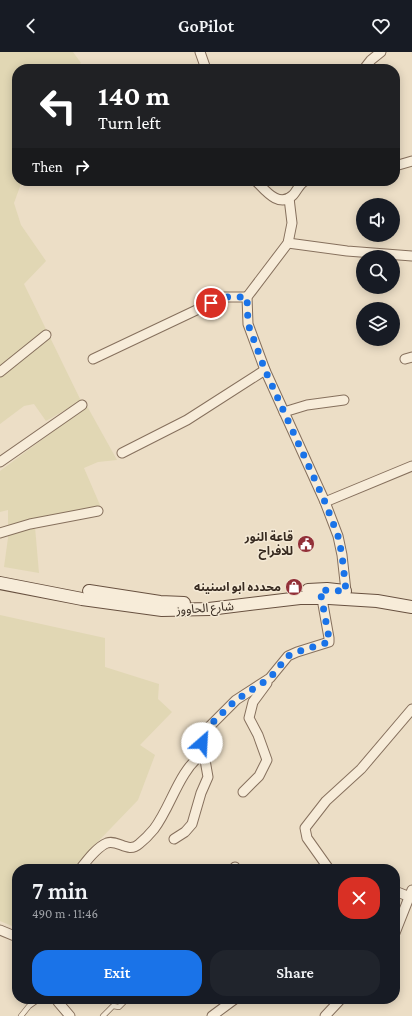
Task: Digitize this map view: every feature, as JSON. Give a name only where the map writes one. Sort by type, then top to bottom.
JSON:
[{"type":"main road","points":[[0,574],[39,584],[126,597],[174,602],[210,602],[300,590],[321,594],[346,591],[412,599]]},
{"type":"main road","name":"شارع الحاووز","points":[[0,583],[82,599],[162,610],[209,610],[321,594],[412,607]]},
{"type":"street","points":[[200,52],[204,64]]},
{"type":"street","points":[[368,64],[382,52]]},
{"type":"street","points":[[400,165],[412,161]]},
{"type":"street","points":[[261,186],[270,195],[281,199],[292,196],[300,186]]},
{"type":"street","points":[[289,198],[292,223],[288,243],[247,297],[248,324],[265,370],[325,502],[338,536],[342,555],[346,591]]},
{"type":"street","points":[[288,243],[347,251],[412,256]]},
{"type":"street","points":[[93,359],[224,297],[247,297]]},
{"type":"street","points":[[0,372],[46,335]]},
{"type":"street","points":[[122,453],[188,420],[265,370]]},
{"type":"street","points":[[284,412],[307,405],[344,400]]},
{"type":"street","points":[[0,462],[82,405]]},
{"type":"street","points":[[325,502],[412,466]]},
{"type":"street","points":[[0,534],[30,524],[98,511]]},
{"type":"street","points":[[243,792],[259,776],[267,760],[250,718],[253,702],[288,656],[329,642],[321,594]]},
{"type":"street","points":[[174,839],[185,832],[192,824],[201,793],[208,777],[202,743],[204,735],[215,720],[236,700],[270,678]]},
{"type":"street","points":[[325,864],[307,838],[305,828],[326,801],[361,769],[412,709]]},
{"type":"street","points":[[84,864],[98,849],[108,843],[117,843],[127,848],[136,846],[141,842],[154,828],[185,772],[194,760],[203,753]]},
{"type":"street","points":[[400,892],[411,893],[400,920]]},
{"type":"street","points":[[0,930],[12,935]]},
{"type":"street","points":[[60,1004],[70,1016]]},
{"type":"street","points":[[212,1016],[228,1004]]},
{"type":"street","points":[[325,1016],[336,1004]]},
{"type":"lane","points":[[21,1016],[32,1004]]},
{"type":"lane","points":[[103,1016],[113,1006],[119,1007],[122,1004]]},
{"type":"shaded area","points":[[0,52],[73,52],[81,63],[80,64],[12,64],[12,186],[20,186],[14,203],[21,225],[46,261],[24,284],[81,401],[46,421],[34,404],[24,406],[0,424]]},
{"type":"shaded area","points":[[87,406],[117,460],[98,462],[84,468],[103,512],[35,527],[39,573],[4,567],[8,538],[8,510],[0,512],[0,471]]},
{"type":"shaded area","points":[[0,615],[105,638],[105,667],[159,684],[158,699],[172,712],[140,745],[155,755],[138,800],[86,854],[79,864],[12,864],[12,926],[0,921]]},
{"type":"place","name":"قاعة النور للافراح","points":[[306,544]]},
{"type":"place","name":"محدده ابو اسنينه","points":[[294,587]]},
{"type":"route","points":[[202,743],[207,729],[215,720],[236,700],[270,678],[288,656],[329,642],[320,590],[327,589],[346,591],[342,555],[338,536],[325,502],[265,370],[248,324],[247,297],[224,297],[211,303]]}]
